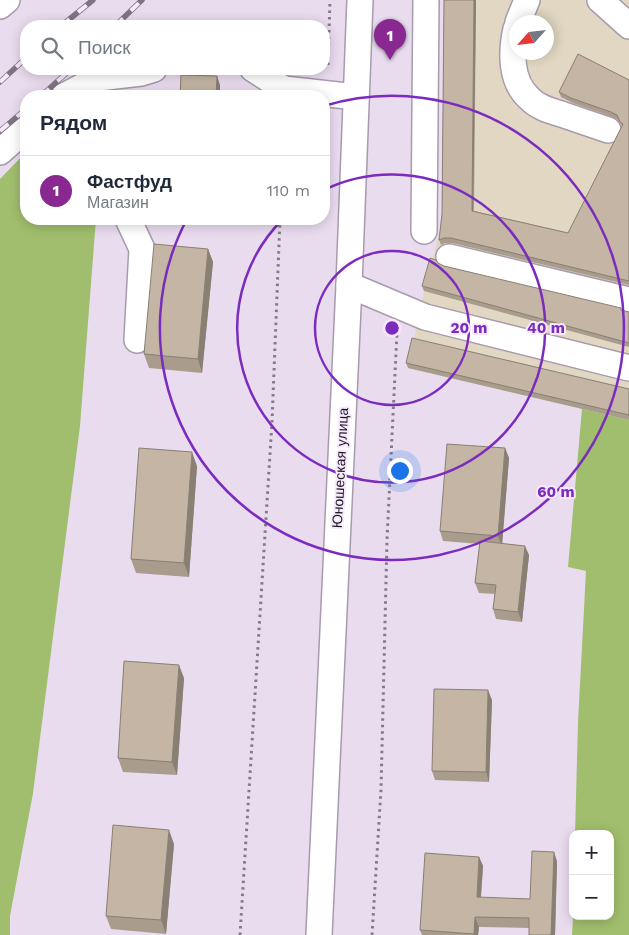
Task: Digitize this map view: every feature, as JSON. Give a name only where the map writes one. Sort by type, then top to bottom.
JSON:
[{"type":"street","points":[[0,6],[7,0]]},
{"type":"street","name":"Юношеская улица","points":[[318,935],[349,285],[360,0]]},
{"type":"street","points":[[424,231],[426,0]]},
{"type":"street","points":[[521,15],[526,0]]},
{"type":"street","points":[[600,0],[629,26]]},
{"type":"street","points":[[514,60],[516,78],[521,89],[529,99],[540,107],[608,130]]},
{"type":"street","points":[[75,90],[98,78],[119,75]]},
{"type":"street","points":[[131,90],[144,75]]},
{"type":"street","points":[[262,75],[284,89],[293,90]]},
{"type":"street","points":[[330,94],[356,97]]},
{"type":"street","points":[[0,152],[20,134]]},
{"type":"street","points":[[131,225],[142,249],[137,340]]},
{"type":"street","points":[[449,257],[629,300]]},
{"type":"street","points":[[349,285],[425,317],[629,368]]},
{"type":"path","points":[[329,20],[330,0]]},
{"type":"path","points":[[240,935],[272,422],[280,225]]},
{"type":"path","points":[[372,935],[381,790],[387,540],[398,306]]},
{"type":"shaded area","points":[[446,0],[629,0],[629,420],[408,368],[424,291],[443,219]]},
{"type":"green space","points":[[20,158],[20,225],[96,225],[80,426],[33,793],[10,916],[10,935],[0,935],[0,179]]},
{"type":"green space","points":[[582,409],[629,420],[629,935],[572,935],[573,920],[614,920],[614,830],[575,830],[578,722],[586,571],[568,567]]},
{"type":"building","points":[[444,0],[474,0],[472,211],[568,233],[623,124],[617,115],[611,112],[559,92],[578,54],[629,80],[629,281],[451,238],[439,240],[442,214]]},
{"type":"building","points":[[181,75],[217,76],[216,90],[180,90]]},
{"type":"building","points":[[154,244],[208,249],[198,359],[144,354]]},
{"type":"building","points":[[430,258],[444,266],[621,308],[621,310],[629,312],[629,343],[422,286]]},
{"type":"building","points":[[412,338],[629,389],[629,415],[406,363]]},
{"type":"building","points":[[447,444],[505,448],[498,536],[440,531]]},
{"type":"building","points":[[139,448],[192,452],[184,563],[131,559]]},
{"type":"building","points":[[480,541],[525,546],[518,612],[493,609],[496,585],[475,583]]},
{"type":"building","points":[[124,661],[179,665],[172,762],[118,758]]},
{"type":"building","points":[[434,689],[488,690],[486,772],[432,771]]},
{"type":"building","points":[[113,825],[169,830],[161,920],[106,916]]},
{"type":"building","points":[[532,851],[554,852],[551,935],[529,935],[529,918],[475,917],[474,934],[420,930],[425,853],[479,857],[477,897],[530,899]]},
{"type":"railway","points":[[68,20],[93,0]]},
{"type":"railway","points":[[121,20],[142,0]]},
{"type":"railway","points":[[0,82],[20,64]]},
{"type":"railway","points":[[48,90],[64,75]]},
{"type":"railway","points":[[0,131],[20,114]]},
{"type":"place","name":"Фастфуд","points":[[390,60]]}]
